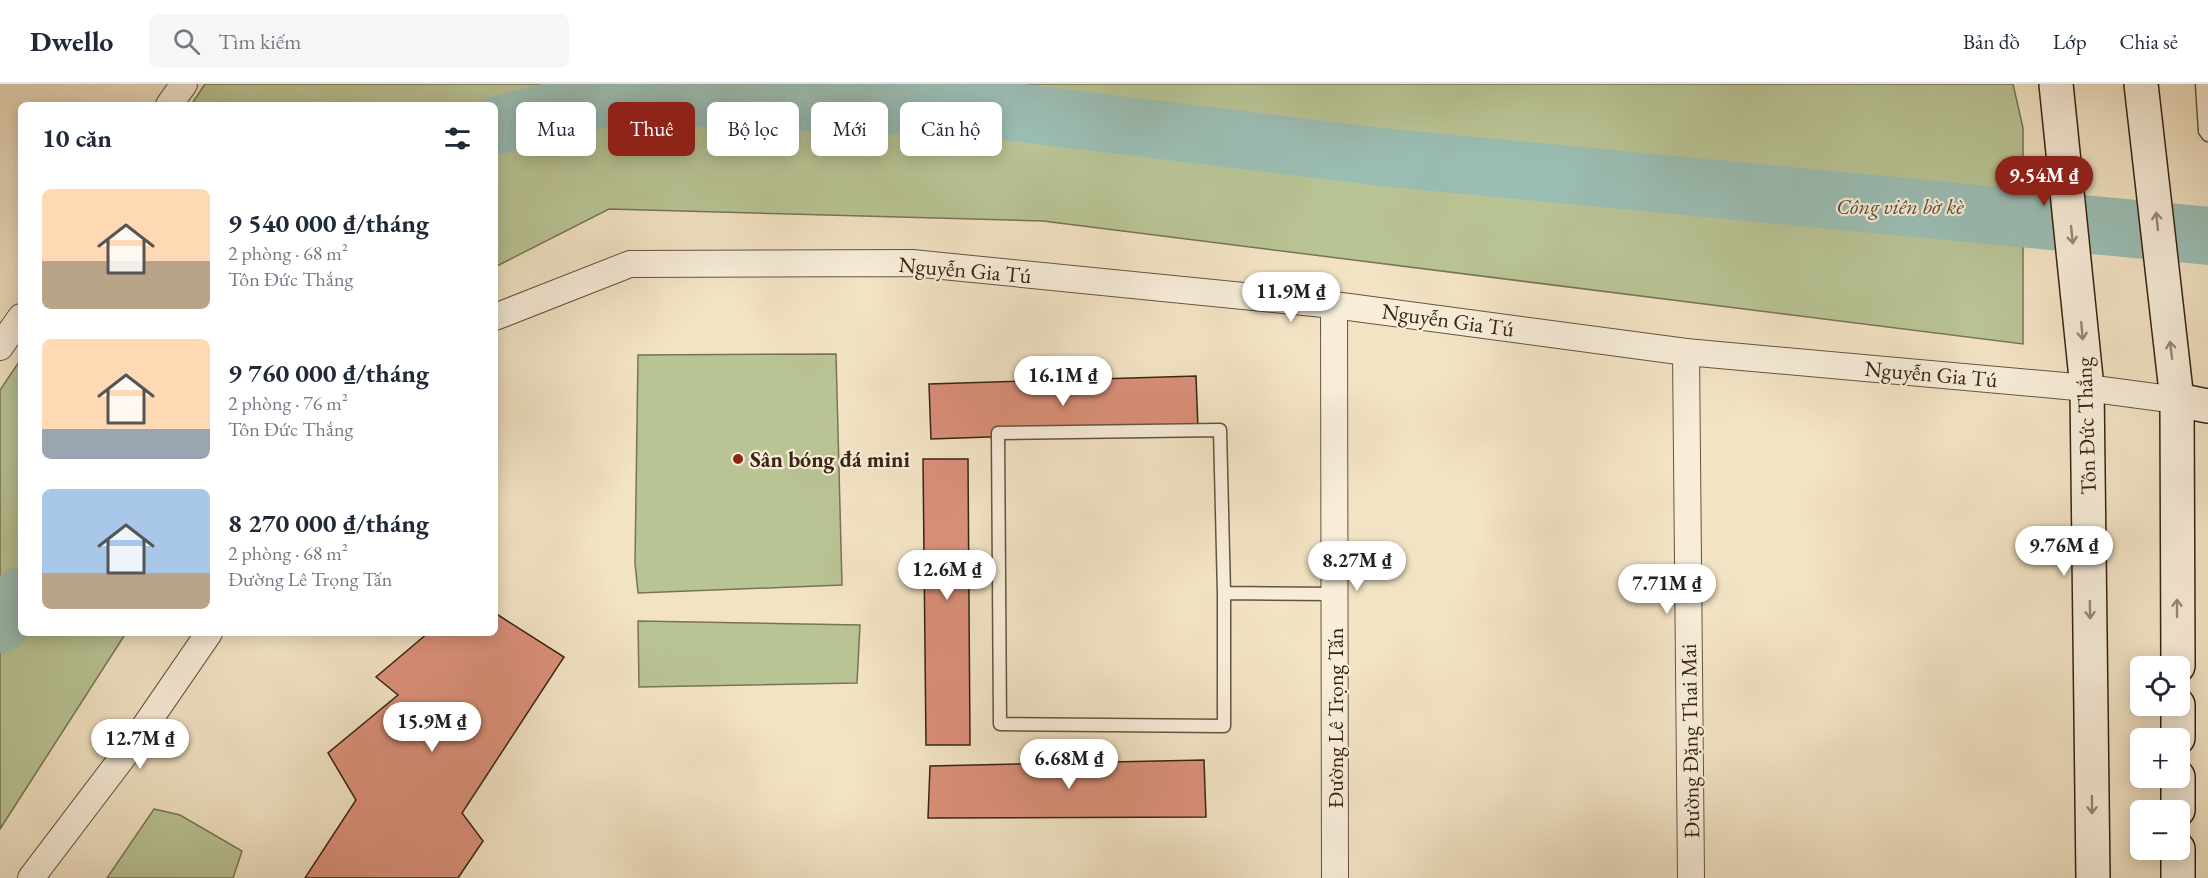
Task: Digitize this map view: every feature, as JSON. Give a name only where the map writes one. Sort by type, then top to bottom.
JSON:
[{"type":"main road","name":"Tôn Đức Thắng","points":[[2056,84],[2087,388],[2093,878]]},
{"type":"main road","points":[[2141,84],[2163,279],[2192,403],[2179,656]]},
{"type":"main road","points":[[2178,860],[2178,878]]},
{"type":"street","points":[[171,102],[184,84]]},
{"type":"street","name":"Nguyễn Gia Tú","points":[[498,316],[630,264],[912,263],[1334,305],[1686,352],[2087,388],[2192,403]]},
{"type":"street","name":"Đường Lê Trọng Tấn","points":[[1334,305],[1335,878]]},
{"type":"street","points":[[0,347],[18,321]]},
{"type":"street","name":"Đường Đặng Thai Mai","points":[[1686,352],[1691,878]]},
{"type":"street","points":[[32,878],[132,745],[207,636]]},
{"type":"lane","points":[[2202,84],[2205,131],[2208,135]]},
{"type":"lane","points":[[1220,430],[1224,593],[1224,726],[1000,724],[998,433],[1220,430]]},
{"type":"lane","points":[[1224,593],[1335,594]]},
{"type":"green space","name":"Công viên bờ kè","points":[[205,84],[2013,84],[2023,128],[2023,344],[1043,221],[609,209],[498,265],[498,102],[193,102]]},
{"type":"green space","name":"Sân bóng đá mini","points":[[836,354],[842,585],[638,593],[635,563],[638,355]]},
{"type":"green space","points":[[18,363],[18,636],[124,636],[0,829],[0,390]]},
{"type":"green space","points":[[638,621],[860,625],[857,683],[639,687]]},
{"type":"green space","points":[[154,809],[180,815],[242,851],[233,878],[107,878]]},
{"type":"building","points":[[1196,376],[1198,430],[931,439],[929,384]]},
{"type":"building","points":[[923,459],[968,459],[970,745],[926,745]]},
{"type":"building","points":[[498,615],[564,657],[462,813],[483,841],[458,878],[305,878],[356,800],[328,753],[398,695],[376,677],[424,636],[498,636]]},
{"type":"building","points":[[1204,760],[1206,817],[928,818],[930,766]]},
{"type":"waterway","points":[[498,125],[616,95],[981,108],[1381,157],[2208,236]]},
{"type":"waterway","points":[[0,624],[18,600]]},
{"type":"place","name":"Sân bóng đá mini","points":[[738,459]]}]
